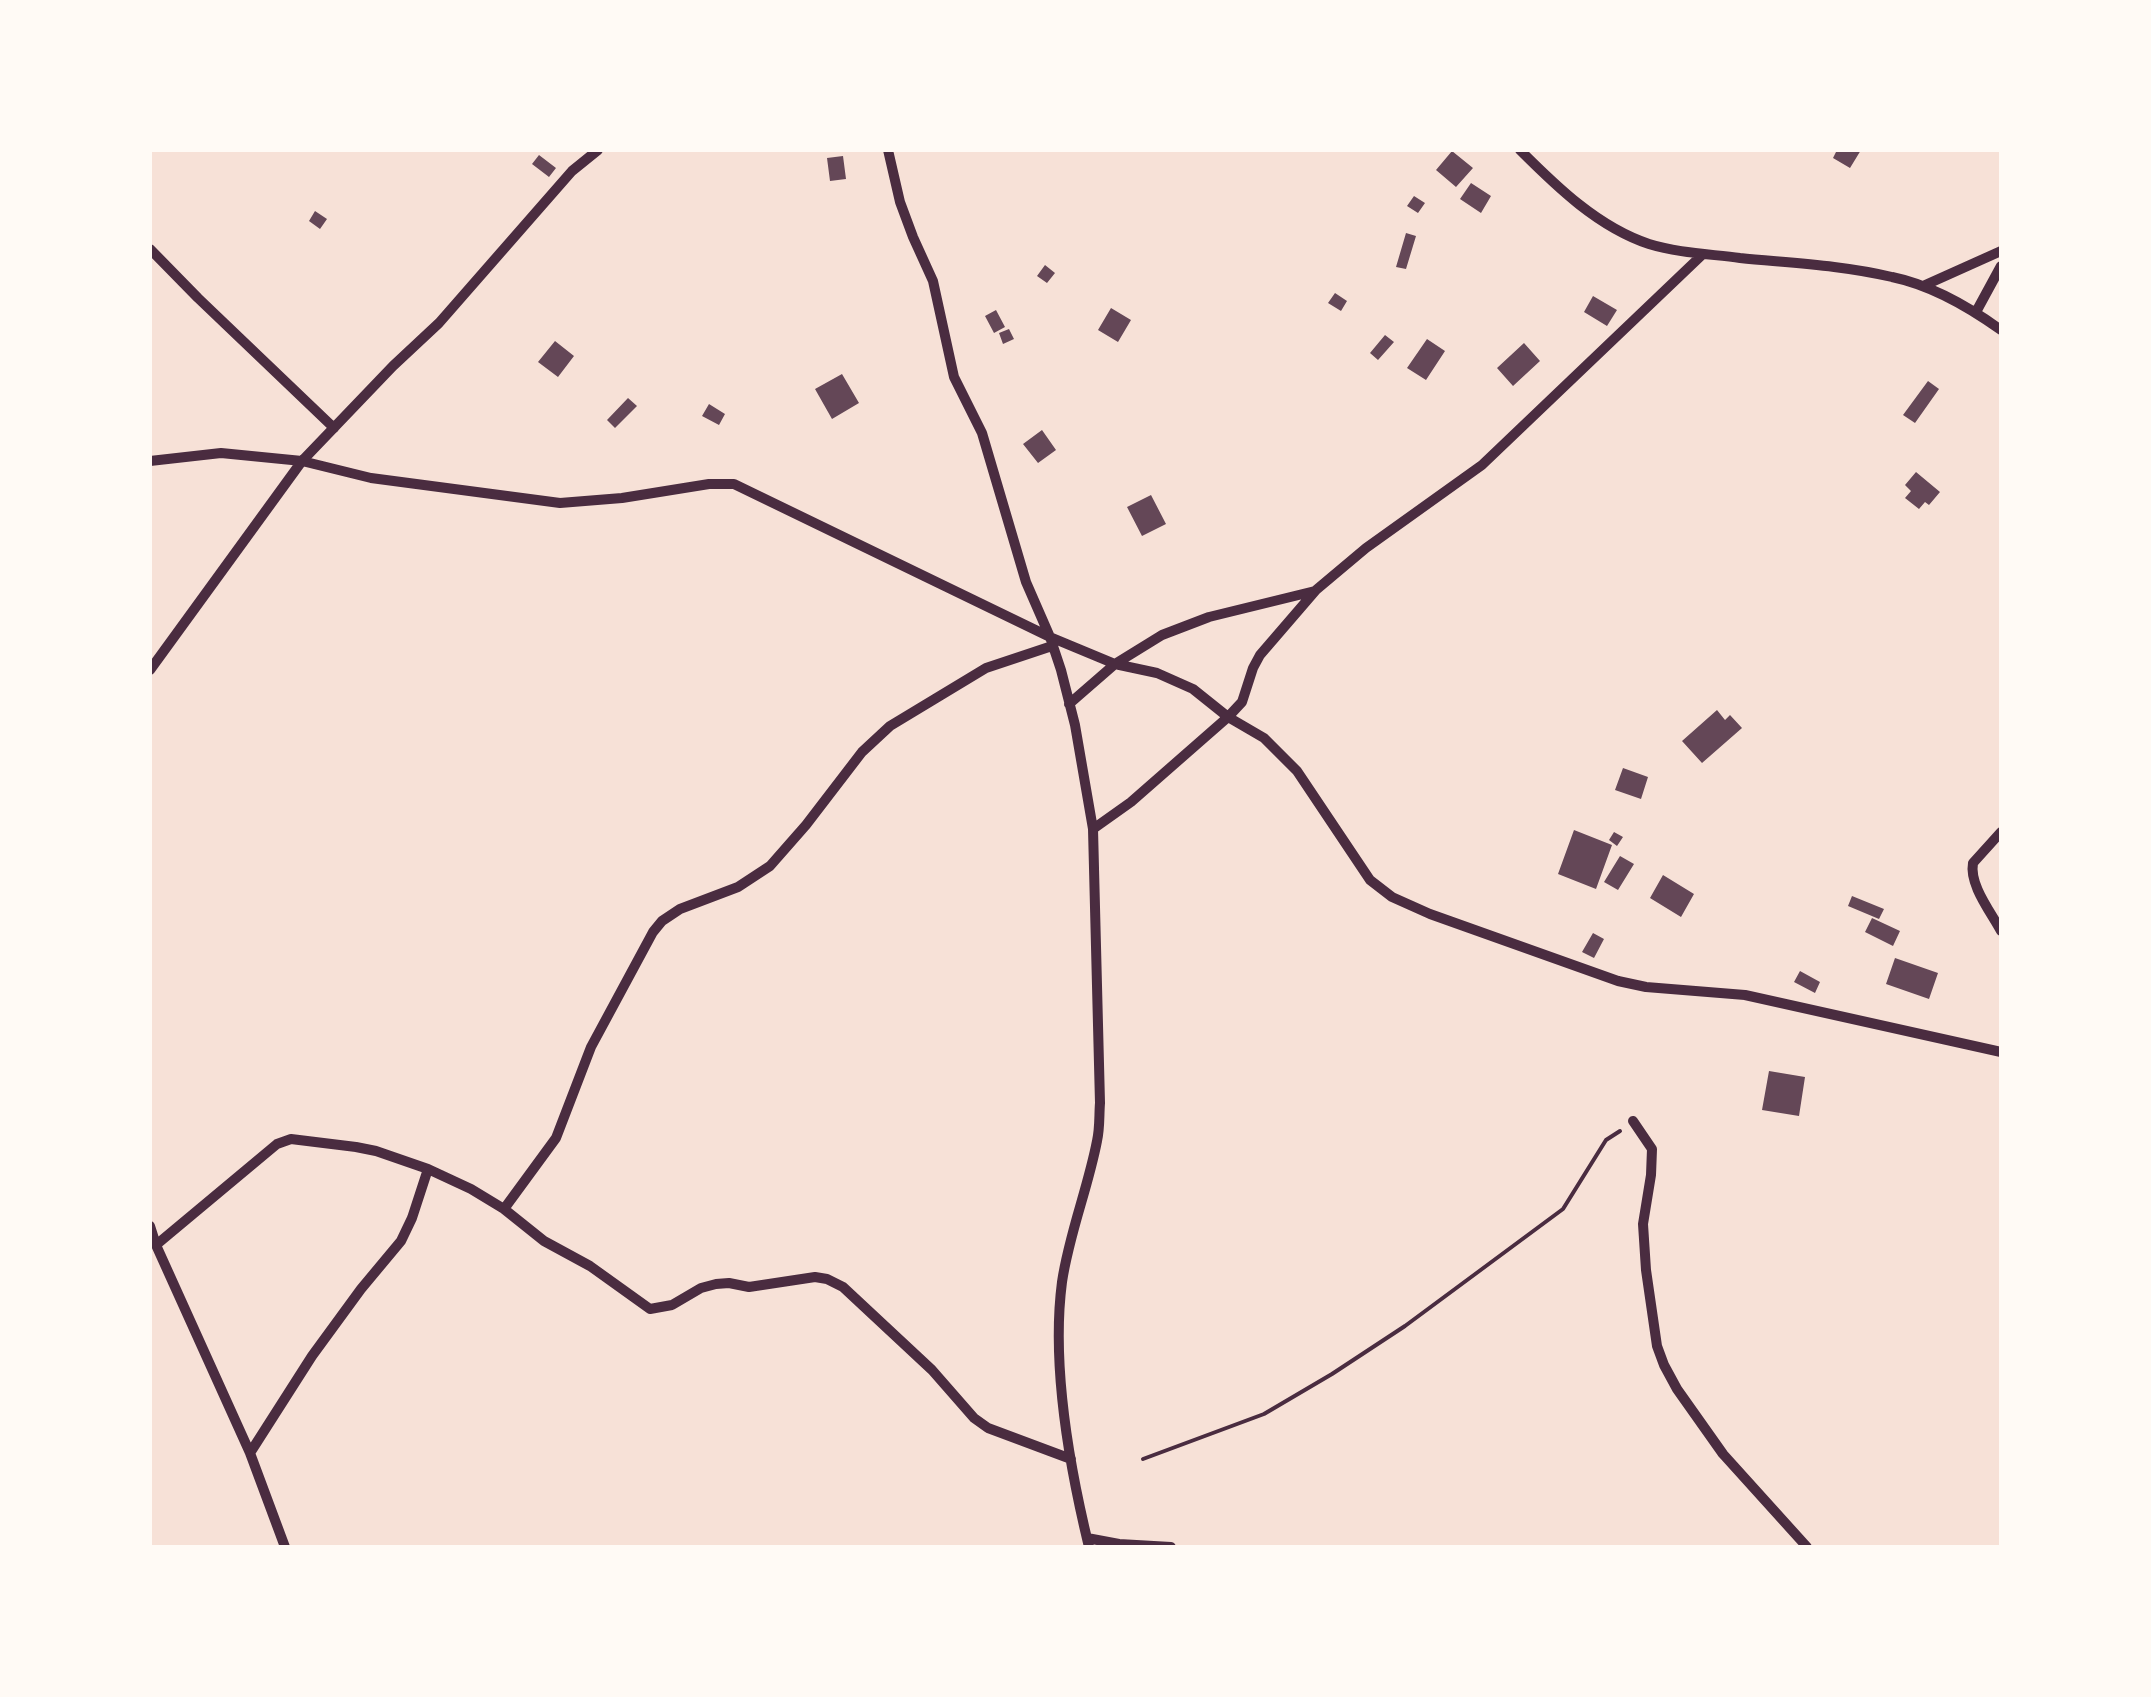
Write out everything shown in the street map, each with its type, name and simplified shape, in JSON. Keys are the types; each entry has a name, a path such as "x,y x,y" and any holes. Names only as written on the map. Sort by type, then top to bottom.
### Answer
{"street":[{"path":"150,670 302,461 439,323 572,171 598,150"},
{"path":"888,150 906,220 933,281 954,377 982,433 1026,582 1051,642 1070,704 1093,829 1100,1103 1098,1137 1062,1281 1059,1361 1071,1459 1088,1542 1170,1547"},
{"path":"1520,150 1560,190 1625,234 1651,244 1894,277 1923,286 1976,312 2001,330"},
{"path":"150,249 334,428"},
{"path":"1923,286 2001,251"},
{"path":"1093,829 1131,802 1228,718 1242,702 1260,655 1316,590 1366,548 1482,464 1703,254"},
{"path":"1976,312 2001,266"},
{"path":"150,461 221,453 302,461 370,478 560,503 734,484 1051,642 1114,664 1157,673 1193,689 1228,718 1264,738 1297,771 1370,880 1392,898 1646,988 1746,995 2001,1052"},
{"path":"1070,704 1114,664 1162,635 1184,625 1316,590"},
{"path":"504,1209 556,1138 592,1047 662,922 680,909 738,887 770,866 862,752 890,726 986,668 1051,642"},
{"path":"2001,832 1972,868 1976,884 2001,931"},
{"path":"1633,1121 1652,1150 1643,1224 1655,1332 1664,1365 1723,1454 1807,1547"},
{"path":"156,1246 277,1144 317,1141 376,1151 471,1189 650,1309 672,1306 701,1288 716,1284 749,1287 815,1277 827,1279 843,1288 932,1370 974,1418 988,1428 1071,1459"},
{"path":"250,1453 312,1356 402,1241 428,1169"},
{"path":"150,1226 250,1453 285,1547"}],"path":[{"path":"1143,1460 1264,1414 1406,1326 1563,1209 1606,1140 1633,1121"}],"building":[{"path":"1837,150 1861,150 1850,168 1833,158"},
{"path":"1452,151 1473,168 1456,187 1436,170"},
{"path":"539,155 556,168 549,177 532,164"},
{"path":"843,156 846,179 830,181 827,158"},
{"path":"1471,183 1491,196 1481,213 1460,199"},
{"path":"1414,196 1425,203 1418,213 1407,206"},
{"path":"315,211 327,219 320,229 309,221"},
{"path":"1406,233 1416,236 1406,269 1396,267"},
{"path":"1045,265 1055,273 1047,283 1037,276"},
{"path":"1335,293 1347,301 1341,311 1328,303"},
{"path":"1593,296 1617,310 1607,326 1584,312"},
{"path":"1111,308 1131,320 1118,342 1098,330"},
{"path":"996,310 1005,327 994,333 985,316"},
{"path":"1009,329 1014,339 1003,344 999,333"},
{"path":"1385,335 1394,342 1378,360 1370,353"},
{"path":"1427,339 1445,351 1426,380 1407,368"},
{"path":"555,341 574,356 558,377 538,362"},
{"path":"1524,343 1540,361 1513,386 1497,368"},
{"path":"842,374 859,403 832,419 815,389"},
{"path":"1928,381 1939,389 1915,423 1903,415"},
{"path":"628,398 637,406 615,428 607,420"},
{"path":"709,404 725,414 719,425 702,416"},
{"path":"1042,430 1056,450 1038,463 1023,444"},
{"path":"1916,472 1940,492 1929,505 1925,502 1919,509 1905,498 1911,491 1905,485"},
{"path":"1151,495 1166,524 1142,536 1127,507"},
{"path":"1717,710 1725,720 1730,715 1742,728 1702,763 1682,741"},
{"path":"1623,768 1648,777 1641,799 1615,790"},
{"path":"1574,830 1612,845 1596,889 1558,874"},
{"path":"1614,832 1623,837 1617,846 1609,840"},
{"path":"1620,856 1634,864 1618,890 1604,882"},
{"path":"1663,875 1694,894 1681,917 1650,898"},
{"path":"1852,896 1884,909 1879,919 1848,906"},
{"path":"1872,918 1900,931 1893,946 1865,932"},
{"path":"1593,933 1604,939 1594,958 1582,952"},
{"path":"1895,958 1938,973 1929,999 1886,984"},
{"path":"1800,971 1820,982 1815,993 1794,982"},
{"path":"1769,1071 1805,1077 1799,1116 1762,1110"}]}
